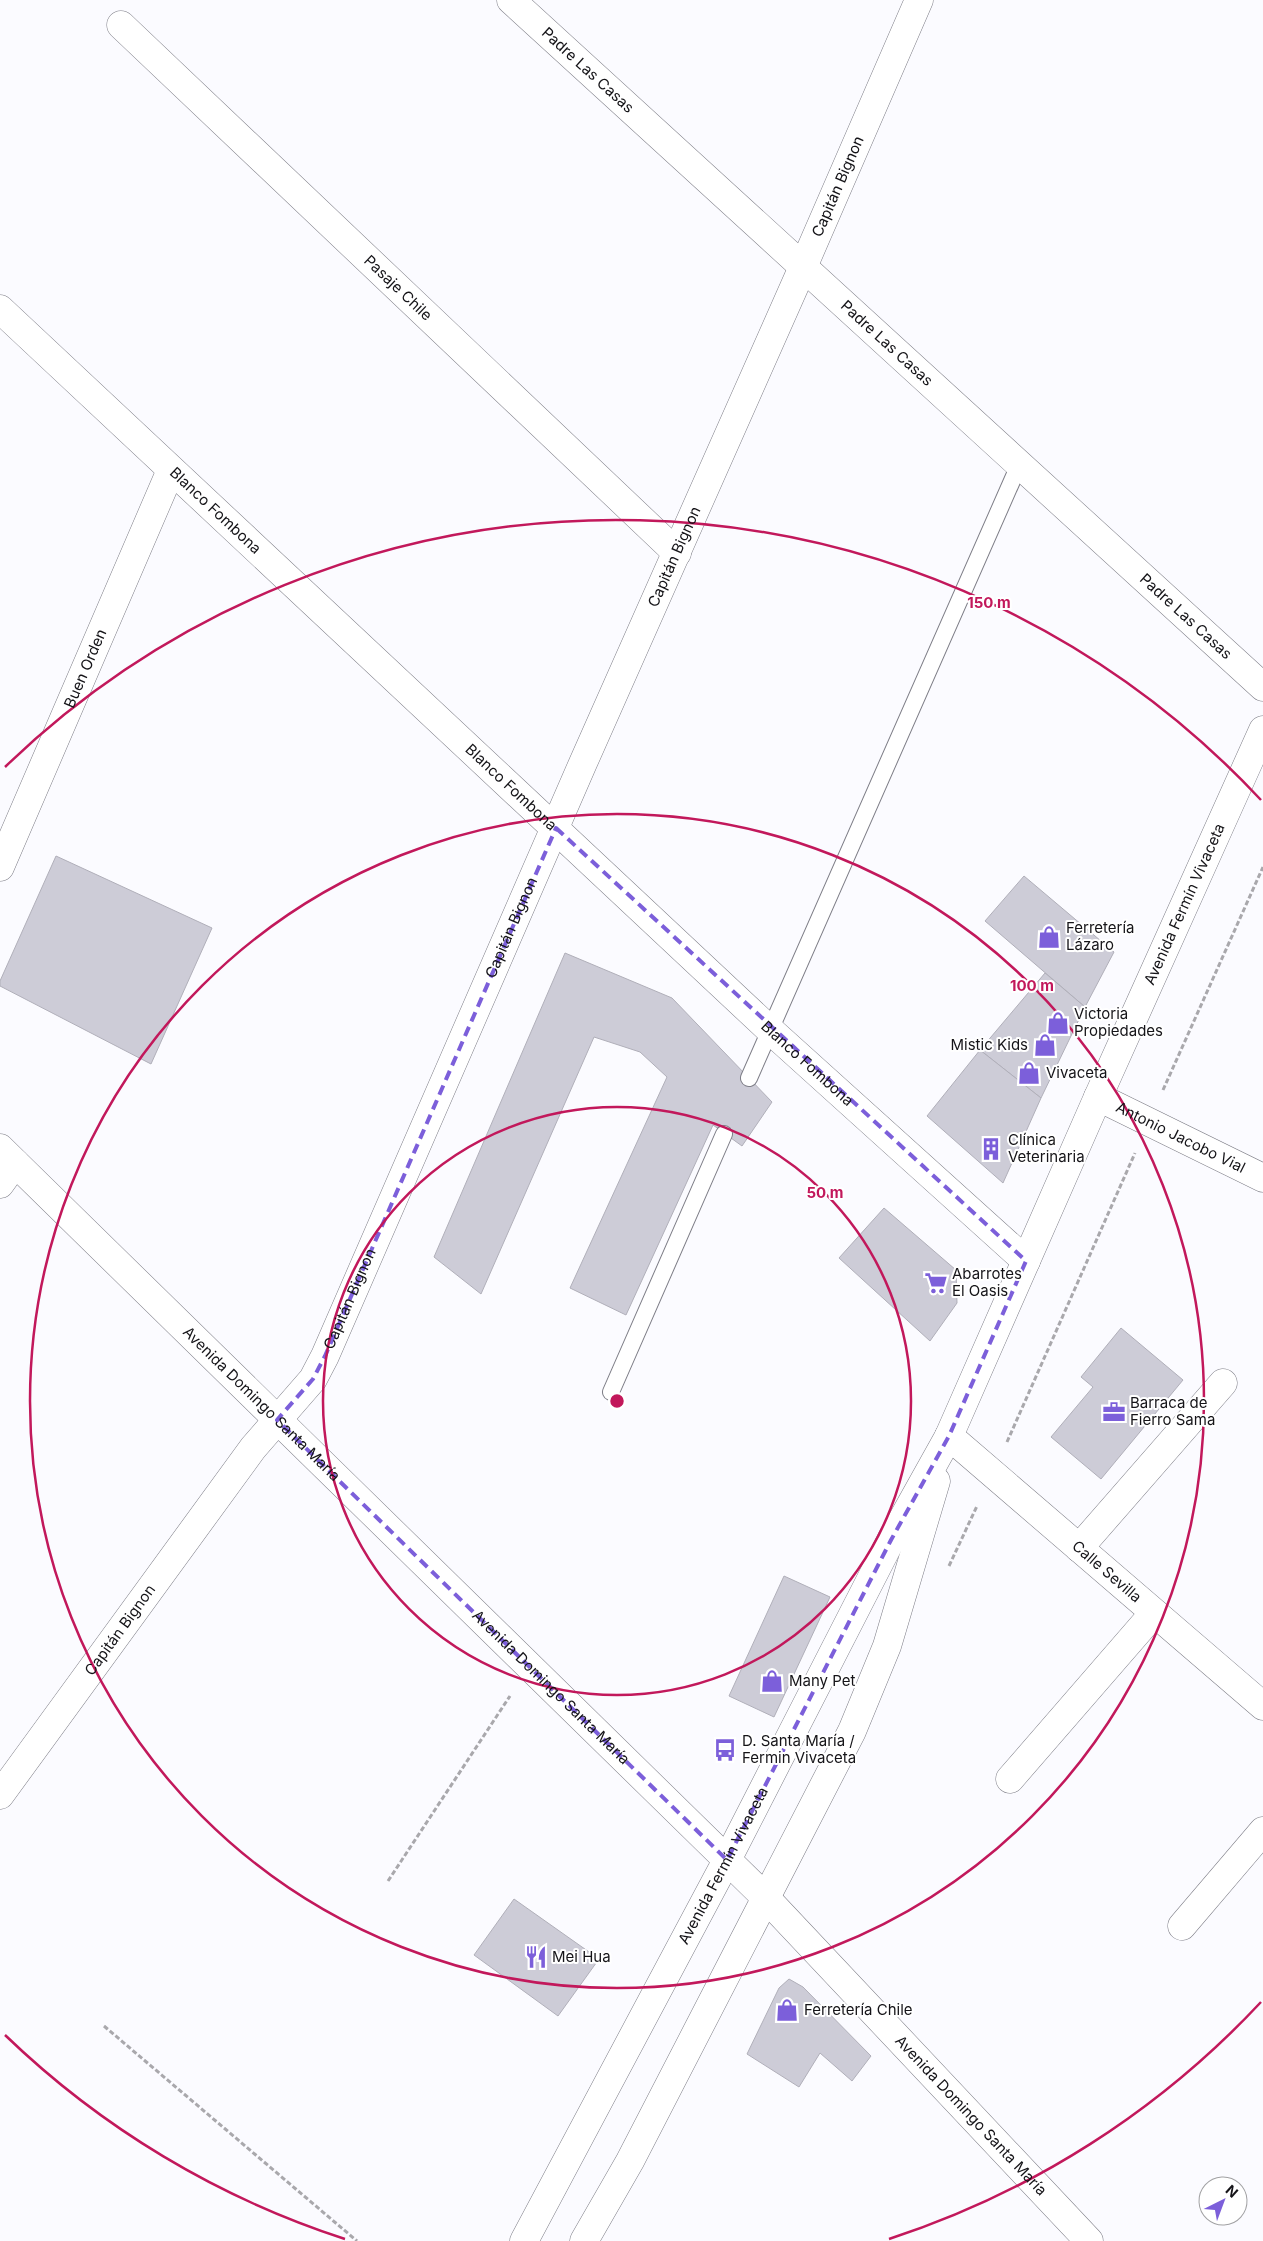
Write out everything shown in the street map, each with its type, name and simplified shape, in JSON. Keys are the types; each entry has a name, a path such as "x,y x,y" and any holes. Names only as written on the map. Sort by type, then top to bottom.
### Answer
{"street":[{"name":"Padre Las Casas","path":"511,0 1263,687"},
{"name":"Capitán Bignon","path":"0,1795 247,1456 312,1379 326,1356 919,0"},
{"name":"Pasaje Chile","path":"121,25 677,553"},
{"name":"Blanco Fombona","path":"0,309 770,1030 1026,1261"},
{"name":"Buen Orden","path":"0,867 171,470"},
{"name":"Avenida Fermín Vivaceta","path":"524,2241 726,1860 891,1540 949,1436 1098,1097 1263,730"},
{"name":"Antonio Jacobo Vial","path":"1098,1097 1263,1178"},
{"name":"Avenida Domingo Santa María","path":"5,1165 277,1420 766,1898 1089,2241"},
{"path":"1079,1548 1223,1383"},
{"name":"Avenida Fermín Vivaceta","path":"584,2241 630,2161 852,1731 886,1646 912,1565 949,1436"},
{"name":"Calle Sevilla","path":"949,1436 1154,1613 1260,1698"},
{"path":"1010,1778 1154,1613"},
{"path":"1182,1926 1263,1830"}],"lane":[{"path":"749,1078 1019,465"},
{"path":"611,1392 724,1134"}],"path":[{"path":"947,1572 1263,867"},
{"path":"388,1881 506,1702"},
{"path":"104,2026 357,2241"}],"highlighted area":[{"path":"556,828 1026,1261 949,1436 891,1540 727,1860 277,1420 313,1379 325,1356"}],"building":[{"path":"56,856 212,928 151,1064 0,986 0,981"},
{"name":"Ferretería Lázaro","path":"1024,876 1114,952 1085,1007 985,921"},
{"path":"565,953 672,998 772,1102 742,1146 713,1125 626,1315 570,1288 667,1077 640,1052 594,1037 481,1294 434,1257"},
{"path":"1045,973 1085,1007 1041,1098 980,1050"},
{"name":"Clínica Veterinaria","path":"980,1050 1041,1098 1003,1183 927,1116"},
{"path":"884,1208 956,1270 957,1303 930,1341 839,1258"},
{"name":"Barraca de Fierro Sama","path":"1121,1328 1183,1380 1101,1479 1051,1437 1093,1387 1081,1377"},
{"path":"784,1576 830,1597 774,1717 729,1696"},
{"name":"Mei Hua","path":"514,1899 599,1959 558,2016 474,1955"},
{"path":"789,1979 803,1987 871,2056 852,2081 820,2053 799,2087 747,2054 779,1988"}],"place":[{"name":"Ferretería Lázaro","path":"1049,937"},
{"name":"Victoria Propiedades","path":"1058,1023"},
{"name":"Mistic Kids","path":"1045,1045"},
{"name":"Vivaceta","path":"1029,1073"},
{"name":"Clínica Veterinaria","path":"991,1149"},
{"name":"Abarrotes El Oasis","path":"936,1283"},
{"name":"Barraca de Fierro Sama","path":"1114,1412"},
{"name":"Many Pet","path":"772,1681"},
{"name":"D. Santa María / Fermin Vivaceta","path":"725,1750"},
{"name":"Mei Hua","path":"536,1957"},
{"name":"Ferretería Chile","path":"787,2010"}]}
